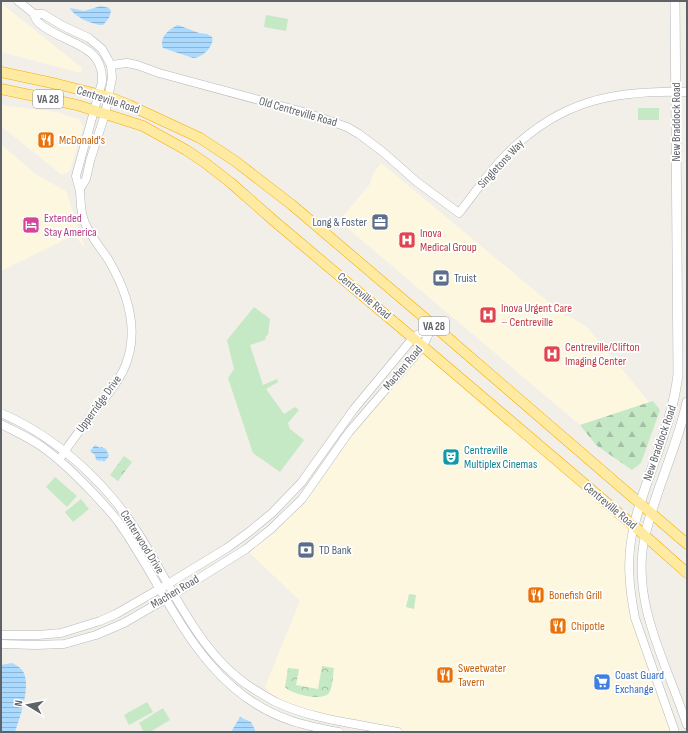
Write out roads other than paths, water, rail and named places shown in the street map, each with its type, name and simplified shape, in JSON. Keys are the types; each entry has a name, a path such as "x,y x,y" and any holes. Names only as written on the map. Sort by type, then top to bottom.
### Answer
{"highway":[{"name":"Centreville Road","path":"1,72 109,97 171,123 200,138 236,161 292,205 687,544"},
{"name":"Centreville Road","path":"1,89 95,110 143,126 204,162 231,183 423,346 687,573"}],"main road":[{"name":"New Braddock Road","path":"634,526 639,504 668,425 678,374 675,1"},
{"name":"New Braddock Road","path":"645,536 650,513 680,431 687,402"}],"street":[{"path":"18,1 34,14 38,23 88,50 96,57 101,67 102,74 95,110"},
{"path":"34,14 43,14 89,38 102,49 111,65 112,78 105,114"},
{"name":"Old Centreville Road","path":"111,65 127,63 137,65 159,73 307,113 347,127 383,152 417,182 459,213"},
{"name":"Singletons Way","path":"459,213 510,151 536,129 571,108 600,99 624,94 687,92"},
{"name":"Upperridge Drive","path":"59,460 116,383 126,364 132,339 129,305 120,280 84,222 80,207 80,189 76,176 79,160 95,110"},
{"name":"Upperridge Drive","path":"80,189 86,178 105,114"},
{"name":"Machen Road","path":"1,635 38,635 61,633 75,630 100,621 116,614 227,548 272,513 301,483 354,409 413,338 433,325"},
{"name":"Machen Road","path":"1,644 64,644 96,635 124,622 174,594 246,549 302,500 349,432 423,346 433,325"},
{"name":"Centerwood Drive","path":"1,414 25,425 64,452 97,480 122,510 140,535 174,594 208,647 232,673 277,703 311,715 398,732"},
{"name":"Centerwood Drive","path":"1,424 40,446 59,460 81,480 116,518 187,634 201,654 232,686 254,703 291,721 339,732"},
{"name":"New Braddock Road","path":"634,526 630,545 629,570 632,604 639,630 675,732"},
{"name":"New Braddock Road","path":"645,536 642,562 645,601 655,636 687,725"}],"water":[{"path":"101,6 109,8 111,11 109,18 103,25 94,24 84,20 75,14 70,8 84,11"},
{"path":"178,25 212,37 212,44 210,48 204,54 193,58 163,48 162,40 168,31"},
{"path":"95,445 106,449 109,456 104,462 102,460 96,460 95,455 90,451"},
{"path":"12,663 19,667 24,673 26,681 25,698 15,732 1,732 1,665"},
{"path":"240,717 251,722 256,732 231,732"}],"place":[{"name":"McDonald's","path":"46,140"},
{"name":"Long & Foster","path":"380,222"},
{"name":"Extended Stay America","path":"31,225"},
{"name":"Inova Medical Group","path":"407,240"},
{"name":"Truist","path":"441,278"},
{"name":"Inova Urgent Care – Centreville","path":"488,315"},
{"name":"Centreville/Clifton Imaging Center","path":"552,354"},
{"name":"Centreville Multiplex Cinemas","path":"451,457"},
{"name":"TD Bank","path":"306,550"},
{"name":"Bonefish Grill","path":"536,595"},
{"name":"Chipotle","path":"558,626"},
{"name":"Sweetwater Tavern","path":"445,675"},
{"name":"Coast Guard Exchange","path":"602,682"}]}
